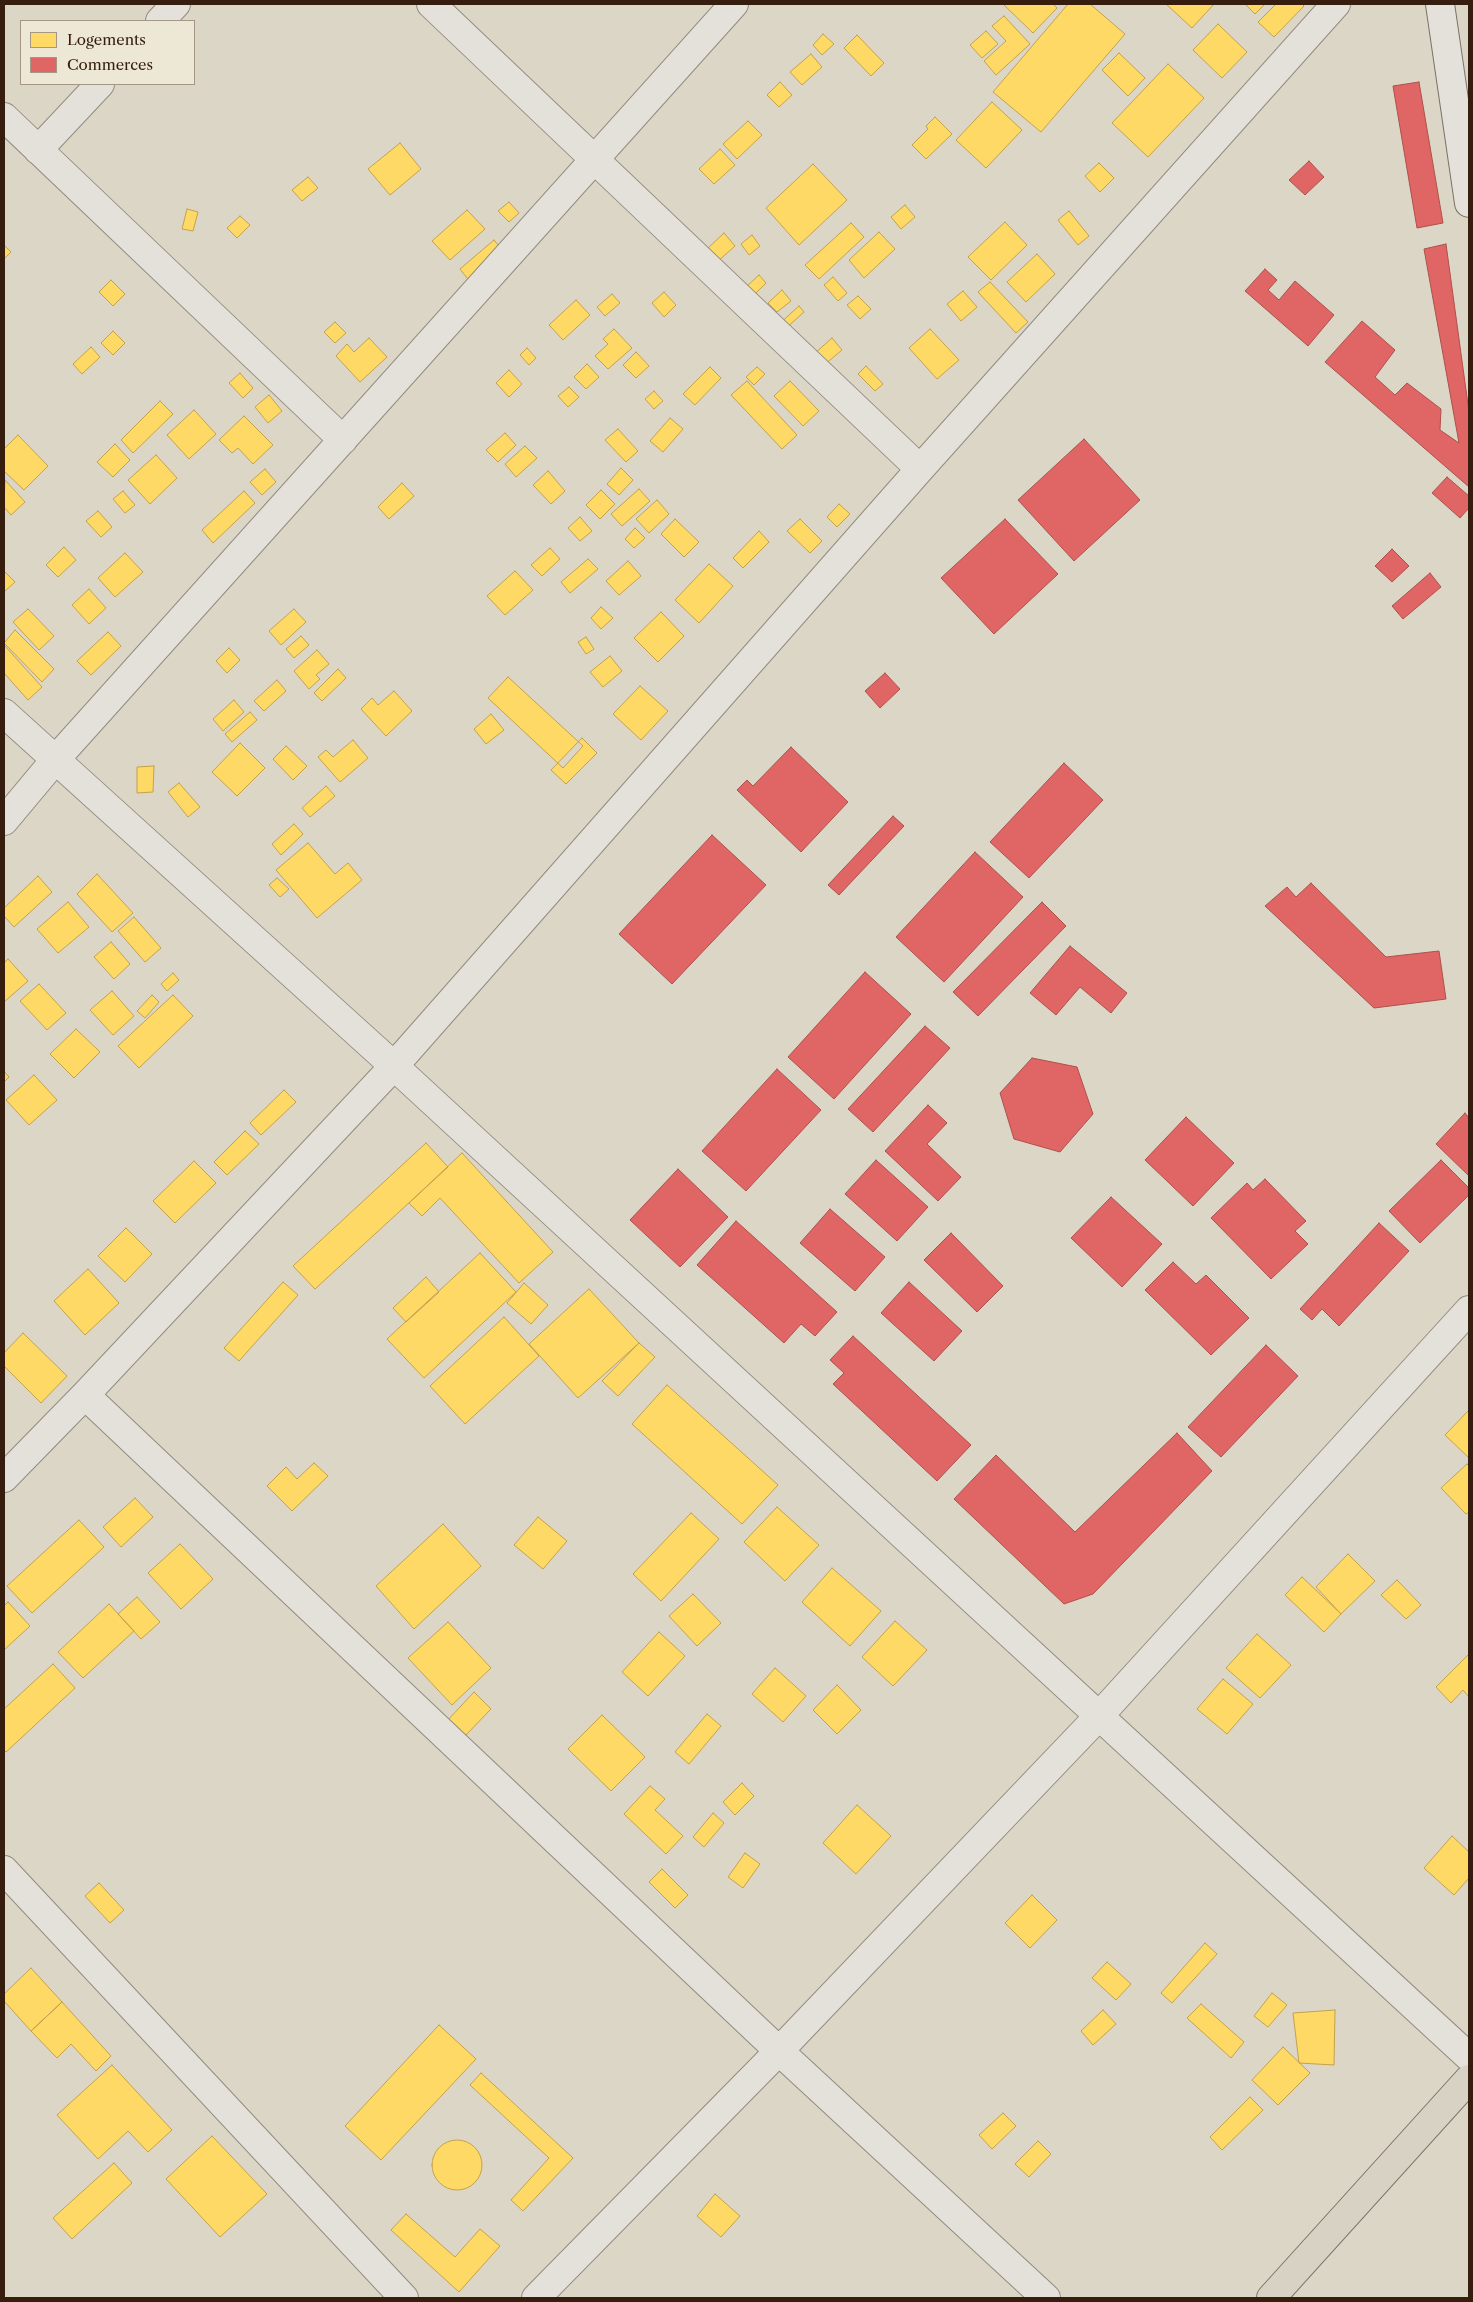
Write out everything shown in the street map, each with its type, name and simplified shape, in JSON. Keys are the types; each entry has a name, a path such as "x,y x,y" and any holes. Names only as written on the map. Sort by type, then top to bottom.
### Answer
{"highway":[{"path":"1271,2298 1469,2079"}],"street":[{"path":"161,20 176,4"},
{"path":"431,4 920,469"},
{"path":"4,821 55,760 734,4"},
{"path":"4,1478 85,1395 394,1066 920,469 1336,4"},
{"path":"1440,4 1469,204"},
{"path":"38,150 99,85"},
{"path":"4,117 343,440"},
{"path":"4,713 394,1066 1469,2057"},
{"path":"536,2298 779,2051 1098,1717 1469,1310"},
{"path":"85,1395 779,2051 1046,2298"},
{"path":"4,1870 404,2298"}],"building: Logements":[{"path":"1003,4 1053,4 1057,8 1033,33"},
{"path":"1068,4 1090,4 1125,34 1041,132 993,92"},
{"path":"1166,4 1214,4 1192,28"},
{"path":"1245,4 1265,4 1255,14"},
{"path":"1276,4 1302,4 1304,6 1274,37 1258,22"},
{"path":"1004,16 1030,44 996,75 984,61 1006,41 992,26"},
{"path":"1218,24 1247,52 1222,78 1193,50"},
{"path":"986,31 998,44 982,58 970,45"},
{"path":"823,34 834,44 822,55 813,45"},
{"path":"857,35 884,63 871,76 844,48"},
{"path":"1119,53 1145,78 1128,96 1102,70"},
{"path":"811,54 822,67 802,85 790,72"},
{"path":"1168,64 1204,98 1148,157 1112,123"},
{"path":"780,82 792,95 779,107 767,95"},
{"path":"992,102 1022,130 986,168 956,140"},
{"path":"935,117 952,134 926,159 912,145 928,129 926,126"},
{"path":"748,121 762,135 737,159 723,144"},
{"path":"400,143 421,169 390,195 368,169"},
{"path":"720,149 735,165 714,184 699,169"},
{"path":"1099,163 1114,178 1100,192 1085,176"},
{"path":"813,164 847,200 799,245 766,208"},
{"path":"308,177 318,188 302,201 292,190"},
{"path":"509,202 519,213 509,222 498,211"},
{"path":"905,205 915,217 901,229 891,217"},
{"path":"187,209 198,212 193,231 182,229"},
{"path":"467,210 485,229 450,260 432,241"},
{"path":"1069,211 1089,236 1078,245 1058,220"},
{"path":"240,216 250,225 237,238 227,228"},
{"path":"1005,222 1027,245 991,280 968,257"},
{"path":"851,223 864,237 819,279 805,265"},
{"path":"879,232 895,249 864,278 849,260"},
{"path":"724,233 735,246 717,262 706,250"},
{"path":"752,235 760,246 749,255 741,244"},
{"path":"494,240 505,254 471,283 460,269"},
{"path":"4,245 11,252 4,259"},
{"path":"1037,254 1055,274 1026,302 1007,282"},
{"path":"759,275 766,283 753,296 745,288"},
{"path":"833,277 847,293 838,301 824,285"},
{"path":"111,280 125,294 113,306 99,292"},
{"path":"990,282 1028,322 1016,333 978,292"},
{"path":"782,290 791,301 777,312 768,303"},
{"path":"963,291 977,307 961,321 947,304"},
{"path":"664,292 676,305 664,317 652,303"},
{"path":"612,294 620,303 605,316 597,307"},
{"path":"858,296 871,309 860,319 847,305"},
{"path":"576,300 590,315 563,340 549,325"},
{"path":"799,306 804,312 784,330 779,324"},
{"path":"335,322 346,333 335,343 324,332"},
{"path":"614,329 632,348 608,369 595,356 608,344 603,339"},
{"path":"930,329 959,360 937,379 909,348"},
{"path":"113,331 125,343 113,355 101,343"},
{"path":"369,338 387,357 360,382 336,356 347,344 354,352"},
{"path":"832,338 842,350 824,365 814,354"},
{"path":"91,347 100,357 82,374 73,364"},
{"path":"527,348 536,358 529,365 520,355"},
{"path":"636,352 649,366 636,378 623,365"},
{"path":"587,364 599,377 586,389 574,377"},
{"path":"866,366 883,384 875,391 858,374"},
{"path":"710,367 721,378 695,405 683,394"},
{"path":"757,367 765,374 754,385 746,377"},
{"path":"509,370 522,384 509,397 496,383"},
{"path":"240,373 253,388 243,398 229,383"},
{"path":"747,381 797,435 782,449 731,395"},
{"path":"790,381 819,411 803,426 774,396"},
{"path":"569,387 579,397 568,407 558,396"},
{"path":"654,391 663,401 654,409 645,399"},
{"path":"269,395 282,411 268,423 255,407"},
{"path":"160,401 173,414 133,453 121,440"},
{"path":"194,410 216,434 189,459 167,435"},
{"path":"244,416 273,445 253,464 238,448 232,453 219,440"},
{"path":"670,418 683,429 663,452 650,441"},
{"path":"618,429 638,451 626,462 605,440"},
{"path":"505,433 516,445 498,462 486,450"},
{"path":"18,435 48,466 24,490 4,471 4,449"},
{"path":"115,444 130,460 113,477 97,462"},
{"path":"525,446 537,458 516,477 505,464"},
{"path":"156,455 177,478 150,504 128,480"},
{"path":"621,468 633,480 619,495 607,484"},
{"path":"265,469 276,482 262,495 250,482"},
{"path":"548,471 565,491 551,504 533,485"},
{"path":"5,480 25,502 11,515 4,507"},
{"path":"402,483 414,496 389,519 378,507"},
{"path":"639,489 650,501 622,526 611,514"},
{"path":"601,490 615,504 600,519 586,505"},
{"path":"123,491 135,505 125,513 113,499"},
{"path":"244,491 255,503 213,543 202,530"},
{"path":"657,500 669,514 649,533 636,519"},
{"path":"839,504 850,514 837,527 827,517"},
{"path":"98,511 112,527 101,537 86,521"},
{"path":"580,517 592,531 580,541 568,528"},
{"path":"675,519 699,542 684,557 661,534"},
{"path":"800,519 822,541 810,553 787,531"},
{"path":"635,528 645,538 634,548 625,539"},
{"path":"759,531 769,542 743,568 733,558"},
{"path":"64,547 76,560 58,577 46,565"},
{"path":"550,548 560,559 542,576 531,565"},
{"path":"125,553 143,572 115,597 98,578"},
{"path":"588,559 598,569 570,593 561,582"},
{"path":"628,561 641,576 619,595 606,581"},
{"path":"709,564 733,586 699,623 675,600"},
{"path":"4,571 15,582 4,592"},
{"path":"515,571 533,590 505,615 487,596"},
{"path":"89,589 106,608 89,624 72,605"},
{"path":"601,607 613,618 601,629 591,618"},
{"path":"28,609 54,636 39,650 13,622"},
{"path":"294,609 306,622 281,645 269,631"},
{"path":"661,612 684,636 658,662 634,638"},
{"path":"15,630 54,669 42,682 4,643"},
{"path":"108,632 121,646 91,675 77,661"},
{"path":"301,636 309,645 294,658 286,649"},
{"path":"586,637 594,649 586,654 578,642"},
{"path":"4,645 42,687 28,700 4,673"},
{"path":"229,648 240,660 227,673 216,661"},
{"path":"317,650 329,664 316,675 320,679 309,689 294,671"},
{"path":"610,656 622,671 603,687 590,672"},
{"path":"338,669 346,678 322,701 314,693"},
{"path":"508,677 583,746 563,768 488,698"},
{"path":"277,680 286,691 264,711 254,701"},
{"path":"640,686 668,711 641,740 613,714"},
{"path":"394,691 412,711 386,736 361,709 372,698 378,705"},
{"path":"234,700 244,712 223,731 213,719"},
{"path":"250,712 257,720 232,742 225,734"},
{"path":"491,714 504,730 486,744 474,729"},
{"path":"582,738 597,753 566,784 551,770"},
{"path":"353,740 368,758 340,782 318,757 326,750 333,757"},
{"path":"240,743 265,768 237,796 212,772"},
{"path":"286,746 307,766 293,780 273,759"},
{"path":"154,766 153,792 137,793 137,767"},
{"path":"179,783 200,807 188,817 168,792"},
{"path":"326,786 335,796 310,817 302,808"},
{"path":"294,824 303,834 281,855 272,844"},
{"path":"308,843 335,874 348,863 362,880 317,918 276,870"},
{"path":"97,874 133,913 112,932 77,894"},
{"path":"38,876 52,892 14,927 4,916 4,908"},
{"path":"277,878 289,889 280,897 269,885"},
{"path":"68,902 89,927 58,953 37,929"},
{"path":"134,917 161,948 145,962 118,931"},
{"path":"111,942 130,964 114,979 94,957"},
{"path":"8,959 28,981 4,1002 4,963"},
{"path":"173,973 179,980 167,991 161,984"},
{"path":"39,984 66,1013 47,1030 20,1001"},
{"path":"112,991 134,1016 113,1035 90,1010"},
{"path":"152,995 159,1002 145,1018 137,1011"},
{"path":"173,995 193,1016 139,1068 118,1046"},
{"path":"76,1029 100,1052 74,1078 50,1054"},
{"path":"4,1071 9,1077 4,1082"},
{"path":"34,1075 57,1100 29,1125 6,1100"},
{"path":"284,1090 296,1102 261,1135 250,1123"},
{"path":"245,1131 259,1144 227,1175 214,1162"},
{"path":"426,1143 448,1167 315,1289 293,1266"},
{"path":"462,1153 553,1252 519,1283 440,1198 422,1216 409,1203"},
{"path":"194,1161 216,1183 175,1223 153,1201"},
{"path":"126,1228 152,1254 125,1282 98,1256"},
{"path":"480,1253 516,1292 424,1378 387,1339"},
{"path":"88,1269 119,1303 85,1335 54,1301"},
{"path":"426,1277 439,1292 406,1322 393,1308"},
{"path":"283,1282 298,1295 239,1361 224,1348"},
{"path":"524,1283 548,1305 531,1324 507,1303"},
{"path":"589,1289 639,1343 578,1398 529,1344"},
{"path":"504,1317 539,1356 465,1424 430,1386"},
{"path":"23,1333 67,1376 41,1403 4,1366 4,1353"},
{"path":"639,1343 655,1357 618,1396 602,1381"},
{"path":"667,1385 778,1485 742,1524 632,1424"},
{"path":"1469,1410 1469,1458 1445,1435"},
{"path":"314,1463 328,1476 292,1511 267,1486 286,1467 297,1479"},
{"path":"1467,1464 1469,1466 1469,1512 1466,1514 1441,1488"},
{"path":"135,1498 153,1517 121,1547 103,1527"},
{"path":"777,1507 819,1545 785,1581 744,1542"},
{"path":"691,1513 719,1539 661,1601 633,1574"},
{"path":"538,1517 567,1541 543,1569 514,1545"},
{"path":"79,1520 104,1547 32,1613 7,1586"},
{"path":"443,1524 481,1566 414,1629 376,1586"},
{"path":"180,1544 213,1579 181,1609 148,1573"},
{"path":"1348,1554 1375,1581 1341,1614 1316,1587"},
{"path":"832,1568 881,1611 850,1646 802,1602"},
{"path":"1302,1577 1341,1614 1324,1632 1285,1595"},
{"path":"1397,1580 1421,1605 1406,1619 1381,1595"},
{"path":"693,1594 721,1623 697,1646 669,1616"},
{"path":"137,1597 160,1622 141,1639 118,1614"},
{"path":"8,1602 30,1626 4,1650 4,1606"},
{"path":"109,1604 134,1631 83,1678 58,1652"},
{"path":"895,1621 927,1650 893,1686 862,1657"},
{"path":"448,1622 491,1668 452,1705 408,1658"},
{"path":"659,1632 685,1656 648,1696 622,1672"},
{"path":"1257,1634 1291,1665 1260,1698 1226,1668"},
{"path":"1469,1654 1469,1697 1463,1690 1451,1703 1436,1687"},
{"path":"53,1664 75,1688 6,1752 4,1750 4,1709"},
{"path":"775,1668 806,1696 783,1722 752,1694"},
{"path":"1223,1679 1253,1704 1227,1734 1197,1709"},
{"path":"837,1685 861,1710 837,1734 813,1710"},
{"path":"474,1692 491,1709 464,1737 447,1721"},
{"path":"707,1714 721,1726 689,1764 675,1752"},
{"path":"602,1715 645,1757 611,1791 568,1749"},
{"path":"742,1783 754,1796 735,1815 723,1802"},
{"path":"650,1786 665,1799 655,1810 683,1836 666,1854 624,1814"},
{"path":"857,1805 891,1836 856,1874 823,1843"},
{"path":"713,1813 724,1823 704,1847 693,1837"},
{"path":"1452,1836 1469,1852 1469,1878 1454,1895 1424,1868"},
{"path":"745,1853 760,1864 743,1888 728,1877"},
{"path":"662,1869 688,1895 675,1908 649,1882"},
{"path":"99,1883 124,1910 110,1923 85,1896"},
{"path":"1032,1895 1057,1920 1030,1948 1005,1923"},
{"path":"1205,1943 1217,1954 1172,2003 1161,1993"},
{"path":"1107,1962 1131,1984 1116,2000 1092,1978"},
{"path":"31,1968 62,2002 31,2031 4,2001 4,1994"},
{"path":"1272,1993 1287,2005 1268,2027 1254,2016"},
{"path":"62,2002 111,2056 96,2071 71,2044 57,2058 31,2031"},
{"path":"1201,2004 1244,2042 1231,2058 1187,2018"},
{"path":"1103,2010 1116,2024 1093,2045 1081,2031"},
{"path":"1335,2010 1334,2065 1299,2063 1293,2013"},
{"path":"439,2025 476,2059 381,2160 345,2126"},
{"path":"1283,2047 1310,2073 1278,2105 1252,2080"},
{"path":"112,2065 172,2130 148,2152 128,2131 98,2159 57,2115"},
{"path":"481,2073 573,2158 523,2211 511,2200 549,2158 470,2085"},
{"path":"1250,2097 1263,2110 1222,2150 1210,2137"},
{"path":"1003,2113 1016,2126 992,2149 979,2135"},
{"path":"212,2136 267,2194 220,2237 166,2179"},
{"path":"457,2140 467,2142 475,2147 480,2155 482,2165 480,2175 475,2183 467,2188 457,2190 447,2188 439,2183 434,2175 432,2165 434,2155 439,2147 447,2142"},
{"path":"1038,2141 1051,2154 1029,2177 1015,2164"},
{"path":"114,2163 132,2183 72,2239 53,2218"},
{"path":"715,2194 740,2216 721,2237 697,2216"},
{"path":"406,2214 455,2257 480,2229 500,2246 459,2292 391,2230"}],"building: Commerces":[{"path":"1419,82 1443,223 1417,228 1393,86"},
{"path":"1309,161 1324,177 1305,195 1289,180"},
{"path":"1446,244 1469,412 1469,487 1325,362 1362,321 1395,350 1375,377 1395,395 1407,383 1441,409 1440,430 1459,443 1424,249"},
{"path":"1265,269 1277,280 1268,290 1279,300 1295,281 1334,315 1308,346 1245,291"},
{"path":"1084,439 1140,500 1074,561 1018,500"},
{"path":"1447,477 1469,496 1469,508 1460,518 1432,493"},
{"path":"1005,519 1058,574 994,634 941,578"},
{"path":"1392,549 1409,566 1392,582 1375,566"},
{"path":"1430,573 1441,587 1403,619 1392,606"},
{"path":"885,673 900,689 880,708 865,691"},
{"path":"791,747 848,802 801,852 737,790 747,780 753,786"},
{"path":"1064,763 1103,800 1029,878 990,842"},
{"path":"893,816 904,826 839,895 828,885"},
{"path":"712,835 766,885 672,984 619,934"},
{"path":"975,852 1023,897 944,982 896,937"},
{"path":"1311,883 1386,957 1439,951 1446,999 1374,1008 1265,906 1287,887 1296,897"},
{"path":"1042,902 1066,926 978,1016 953,992"},
{"path":"1070,946 1127,993 1111,1013 1080,987 1056,1015 1030,993"},
{"path":"865,972 911,1014 834,1099 788,1057"},
{"path":"925,1026 950,1048 873,1132 848,1109"},
{"path":"1032,1058 1077,1067 1093,1114 1060,1152 1014,1139 1000,1093"},
{"path":"777,1069 821,1110 746,1191 702,1151"},
{"path":"928,1105 947,1123 927,1144 961,1177 938,1201 885,1151"},
{"path":"1465,1113 1469,1118 1469,1176 1436,1144"},
{"path":"1186,1117 1234,1163 1193,1206 1145,1160"},
{"path":"876,1160 928,1207 897,1241 845,1194"},
{"path":"1441,1160 1469,1188 1469,1195 1420,1243 1389,1211"},
{"path":"678,1169 728,1217 680,1267 630,1220"},
{"path":"1265,1179 1306,1221 1295,1231 1308,1244 1271,1279 1211,1218 1247,1183 1253,1190"},
{"path":"1111,1197 1162,1244 1122,1287 1071,1238"},
{"path":"830,1209 885,1257 855,1291 800,1243"},
{"path":"736,1221 837,1312 815,1336 801,1324 784,1343 697,1265"},
{"path":"1379,1223 1409,1251 1339,1326 1322,1309 1312,1320 1300,1309"},
{"path":"951,1233 1003,1286 977,1312 924,1260"},
{"path":"1173,1262 1196,1284 1206,1275 1249,1318 1211,1355 1145,1290"},
{"path":"909,1282 962,1331 934,1361 881,1313"},
{"path":"853,1336 971,1445 937,1481 833,1384 844,1373 830,1360"},
{"path":"1266,1345 1298,1376 1221,1457 1188,1427"},
{"path":"1177,1433 1212,1471 1093,1594 1064,1604 954,1499 996,1455 1075,1532"}]}
